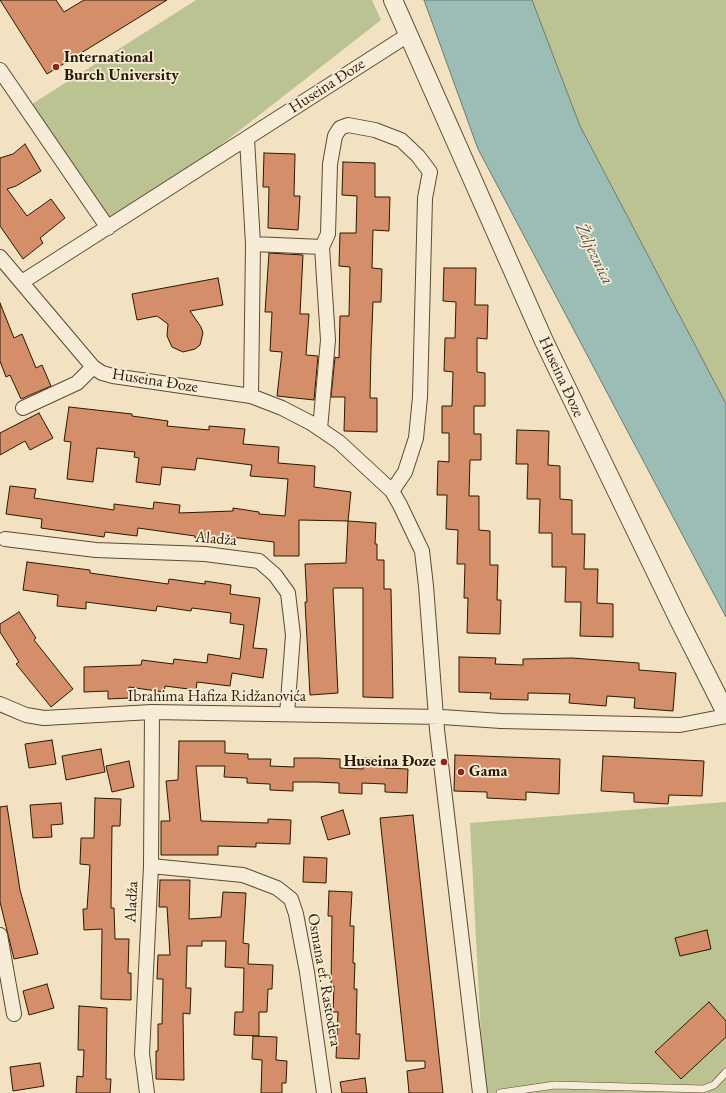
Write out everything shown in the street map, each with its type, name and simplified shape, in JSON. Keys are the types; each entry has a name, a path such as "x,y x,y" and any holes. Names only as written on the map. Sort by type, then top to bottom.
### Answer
{"street":[{"name":"Huseina Đoze","path":"393,0 544,341 678,618 726,713"},
{"name":"Huseina Đoze","path":"22,282 408,35"},
{"path":"0,70 108,228"},
{"path":"320,429 328,340 322,247 328,234 330,164 335,136 340,128 348,125 375,130 400,140 418,156 430,172 425,198 420,397 416,438 405,472 392,492"},
{"path":"247,139 253,244 251,396"},
{"path":"253,244 322,247"},
{"name":"Huseina Đoze","path":"0,257 5,271 22,282 93,366 102,373 113,376 251,396 282,408 320,429 339,442 392,492 411,526 422,551 436,718 480,1093"},
{"path":"23,408 77,383 93,366"},
{"name":"Aladža","path":"6,539 96,550 205,554 259,560 275,575 288,593 293,635 287,714"},
{"name":"Ibrahima Hafiza Ridžanovića","path":"0,704 26,715 44,718 152,712 436,718"},
{"name":"Aladža","path":"147,1093 142,1054 151,866 152,712"},
{"path":"436,718 680,725 726,716"},
{"name":"Osmana ef. Rastodera","path":"151,866 243,874 276,888 291,899 296,914 307,972 324,1093"},
{"path":"0,935 14,1014"}],"lane":[{"path":"500,1093 555,1086 702,1089 714,1085 726,1072"}],"green space":[{"path":"196,0 372,0 381,20 116,227 29,106"},
{"path":"532,0 726,0 726,404 580,126"},
{"path":"726,802 726,1093 484,1093 470,823"}],"water":[{"name":"Željeznica","path":"424,0 532,0 580,126 726,404 726,617 478,149"}],"building":[{"path":"0,0 56,0 64,12 84,0 167,0 47,74"},
{"path":"25,144 41,171 16,186 7,189 27,216 51,199 65,218 40,238 43,243 23,259 0,226 0,158 13,154"},
{"path":"264,153 295,154 294,196 300,196 298,230 268,228 269,187 263,187"},
{"path":"343,162 375,163 375,197 390,197 389,231 373,230 372,268 382,269 381,302 373,302 371,351 370,398 377,398 377,432 344,431 345,397 331,397 335,357 339,358 340,316 349,316 350,267 339,266 340,233 356,233 357,196 342,195"},
{"path":"269,253 303,255 300,314 309,314 306,355 318,356 314,400 277,396 282,352 270,351 272,312 265,312"},
{"path":"444,268 476,268 475,305 488,305 487,339 477,338 477,372 485,373 485,406 474,406 474,434 481,434 481,460 470,460 469,496 479,496 479,530 490,531 490,565 498,565 497,600 501,600 500,634 467,633 468,598 464,598 465,564 457,564 458,530 446,529 447,495 437,495 438,461 449,462 449,433 442,433 442,406 452,406 453,372 444,371 445,338 455,338 456,302 443,301"},
{"path":"218,278 223,305 190,311 201,327 203,333 200,345 195,349 183,352 172,347 167,336 168,324 157,316 137,320 132,294"},
{"path":"0,303 14,338 22,334 36,368 42,365 51,386 21,399 10,375 6,377 0,361"},
{"path":"69,407 132,414 132,416 168,421 167,426 209,430 209,426 245,429 243,444 279,447 278,463 315,466 314,487 351,492 348,521 299,520 299,556 274,556 274,542 231,537 195,538 195,536 138,528 137,536 105,532 104,537 41,528 42,519 6,514 10,486 36,489 34,498 114,510 114,504 153,509 154,502 180,505 179,513 233,511 233,508 259,512 259,514 285,516 288,479 250,476 252,465 197,458 195,470 162,467 160,485 136,482 139,458 134,457 135,452 97,448 93,482 67,479 71,442 64,441"},
{"path":"39,413 53,438 30,450 25,441 0,455 0,433"},
{"path":"517,430 549,431 548,465 560,466 560,499 572,500 572,534 585,534 584,569 598,569 597,603 613,604 613,637 580,636 581,602 565,602 566,567 552,567 552,533 539,533 540,499 527,499 528,464 516,464"},
{"path":"348,521 376,523 375,544 377,544 377,560 384,560 384,589 391,589 393,698 363,697 363,588 333,589 338,693 310,695 305,602 307,602 305,564 346,563"},
{"path":"27,562 90,570 90,573 168,584 169,579 205,584 205,581 231,585 230,594 260,598 253,648 267,649 263,678 232,673 230,686 197,682 196,690 165,686 164,692 129,687 129,698 108,699 108,691 84,692 84,667 141,665 142,660 173,664 174,659 207,663 208,654 240,659 244,625 230,623 231,613 192,608 191,611 157,606 156,611 86,602 86,609 57,606 58,595 23,590"},
{"path":"19,612 36,638 34,640 73,689 51,707 16,664 19,662 0,632 0,624"},
{"path":"459,657 496,658 495,664 523,665 523,659 572,658 639,663 639,670 676,673 673,711 634,708 635,698 607,696 606,706 569,703 570,694 528,693 528,700 490,699 491,693 459,692"},
{"path":"52,740 56,764 29,768 25,744"},
{"path":"179,741 225,741 225,753 248,754 248,759 271,759 270,766 294,767 294,758 317,758 340,759 340,768 363,769 363,758 386,759 385,768 408,769 407,793 385,792 385,784 362,783 362,794 339,793 339,783 316,782 293,782 293,791 270,790 270,784 247,783 247,778 224,777 225,766 196,766 201,821 268,823 268,819 291,820 290,844 256,843 256,847 218,846 218,855 161,855 161,821 170,821 166,781 178,780"},
{"path":"101,749 105,772 66,780 62,756"},
{"path":"455,755 560,759 559,794 526,792 526,800 487,798 487,792 454,791"},
{"path":"603,756 704,761 702,796 669,795 668,804 634,802 634,793 601,791"},
{"path":"129,761 134,787 112,792 106,766"},
{"path":"95,798 121,799 120,826 112,826 111,908 114,908 115,939 129,939 128,973 131,973 131,1000 101,999 102,929 84,930 83,909 87,909 90,865 80,864 81,838 94,838"},
{"path":"61,803 63,824 51,825 52,837 33,838 30,805"},
{"path":"7,806 20,890 38,954 14,959 0,902 0,807"},
{"path":"343,810 350,834 328,840 321,817"},
{"path":"413,815 443,1093 409,1093 407,1071 425,1068 425,1061 406,1061 380,818"},
{"path":"304,857 327,858 326,883 303,882"},
{"path":"160,880 190,880 189,919 221,917 223,892 246,893 243,943 249,944 248,964 273,965 272,989 268,989 267,1012 259,1012 259,1036 234,1035 235,1012 243,1012 244,968 225,967 226,941 202,941 202,946 187,946 186,988 191,988 190,1014 183,1013 184,1080 156,1079 158,1024 162,1024 163,979 157,979 158,955 170,955 167,907 159,907"},
{"path":"329,891 352,892 350,926 354,926 353,963 355,963 354,989 357,989 356,1034 360,1034 359,1059 336,1058 338,1012 333,1012 334,986 331,986 332,916 328,916"},
{"path":"707,930 711,949 680,956 675,938"},
{"path":"47,984 54,1008 29,1015 23,991"},
{"path":"709,1002 726,1021 726,1037 681,1079 655,1052"},
{"path":"79,1006 107,1008 106,1079 111,1079 110,1093 76,1093 77,1076 83,1077 84,1050 78,1050"},
{"path":"253,1036 277,1037 276,1060 287,1061 286,1083 282,1083 282,1093 261,1093 262,1060 252,1059"},
{"path":"40,1063 44,1086 13,1091 10,1067"},
{"path":"365,1078 367,1093 342,1093 340,1082"}],"place":[{"name":"International Burch University","path":"56,67"},
{"name":"Huseina Đoze","path":"444,762"},
{"name":"Gama","path":"461,772"}]}
